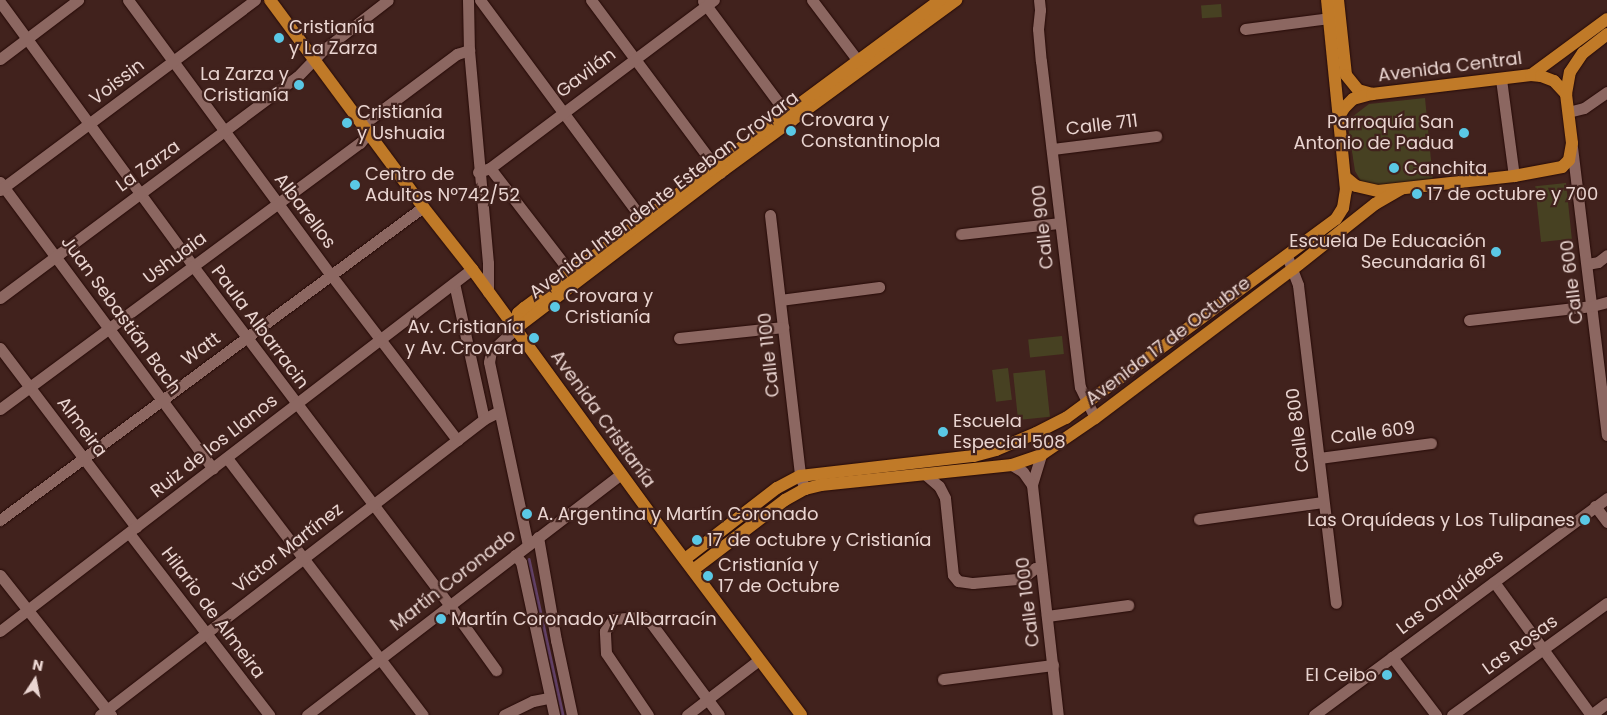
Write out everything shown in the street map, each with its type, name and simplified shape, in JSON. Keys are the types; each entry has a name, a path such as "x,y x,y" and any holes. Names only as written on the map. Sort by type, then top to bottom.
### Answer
{"main road":[{"name":"Avenida Cristianía","path":"270,0 801,715"},
{"name":"Avenida Intendente Esteban Crovara","path":"515,329 518,314 571,273 645,223 861,64 933,5 956,0"},
{"path":"1327,0 1335,18 1346,75 1358,90 1372,94"},
{"path":"1335,18 1338,0"},
{"name":"Avenida 17 de Octubre","path":"685,559 777,488 800,476 987,453 1036,433 1066,418 1340,214 1345,199 1345,177 1335,18"},
{"path":"1531,75 1607,19"},
{"path":"1566,94 1572,66 1583,53 1607,34"},
{"name":"Avenida Central","path":"1340,115 1353,99 1372,94 1531,75 1541,76 1554,81 1566,94"},
{"name":"Calle 600","path":"1566,94 1572,143"},
{"path":"1345,177 1356,186 1371,191 1554,171 1562,168 1569,160 1572,143"},
{"name":"Avenida 17 de Octubre","path":"693,570 785,500 805,489 1012,464 1041,455 1095,418 1293,269 1375,204 1400,189"},
{"name":"Avenida Intendente Esteban Crovara","path":"515,329 645,223"}],"street":[{"path":"0,59 78,0"},
{"name":"Albarellos","path":"128,0 331,275 457,440"},
{"name":"Voissin","path":"1,187 89,125 255,0"},
{"name":"La Zarza","path":"0,298 306,70 322,51 388,0"},
{"path":"488,292 488,263 478,172 469,50 469,4 480,0 645,223"},
{"path":"591,0 718,169"},
{"path":"812,0 861,64"},
{"name":"Calle 900","path":"1039,0 1038,30 1080,387 1095,418"},
{"name":"Paula Albarracin","path":"0,2 193,266 450,606 496,670"},
{"path":"708,2 789,117"},
{"name":"Gavilán","path":"478,172 490,168 708,2"},
{"path":"1245,29 1335,18"},
{"path":"365,129 457,54 469,50"},
{"path":"1501,79 1514,176"},
{"path":"1568,112 1584,108 1607,92"},
{"name":"Ushuaia","path":"0,409 360,143 365,129"},
{"name":"Calle 711","path":"1052,149 1156,136"},
{"name":"Calle 600","path":"1572,143 1607,435"},
{"path":"490,168 571,273"},
{"path":"1554,171 1568,174 1577,185"},
{"name":"Juan Sebastián Bach","path":"1,187 55,256 213,469"},
{"name":"Watt","path":"0,520 423,207"},
{"name":"Calle 1100","path":"770,215 800,476 805,489"},
{"path":"961,234 1060,223"},
{"path":"1587,264 1598,262 1607,255"},
{"name":"Calle 800","path":"1286,256 1298,285 1336,603"},
{"name":"Ruiz de los Llanos","path":"0,631 454,283 473,271 484,269 488,263"},
{"path":"454,283 484,419"},
{"path":"780,300 879,287"},
{"path":"1468,320 1592,306 1607,302"},
{"path":"679,338 783,327"},
{"path":"471,362 488,356 515,329"},
{"name":"Almeira","path":"0,348 83,458 133,530"},
{"path":"488,356 498,412 528,544"},
{"name":"Víctor Martínez","path":"106,713 206,633 484,419 498,412"},
{"name":"Calle 609","path":"1319,458 1431,443"},
{"path":"987,453 990,467"},
{"name":"Calle 1000","path":"1041,455 1032,485 1058,715"},
{"path":"227,458 423,715"},
{"path":"1012,464 1023,472 1032,485"},
{"name":"Martín Coronado","path":"307,715 528,544 622,474"},
{"path":"926,474 939,486 945,498 953,575 958,580 973,583 1017,579 1024,577 1035,568 1041,568"},
{"name":"Las Orquídeas","path":"1314,715 1607,498"},
{"path":"1199,519 1323,502"},
{"path":"1595,506 1607,522"},
{"name":"Hilario de Almeira","path":"133,530 206,633 269,715"},
{"path":"538,537 556,640 572,715"},
{"path":"516,555 521,562 554,715"},
{"path":"0,576 106,713"},
{"path":"1494,582 1591,715 1607,703"},
{"name":"Las Rosas","path":"1452,715 1607,603"},
{"path":"1047,616 1128,605"},
{"path":"648,715 606,653 605,631 613,619 644,617 654,626 719,715"},
{"path":"1392,657 1436,715"},
{"path":"687,715 759,660"},
{"path":"943,679 1053,665"},
{"path":"504,715 533,701 549,698"}],"shaded area":[{"path":"1221,4 1222,17 1202,18 1201,5"},
{"path":"1425,98 1433,181 1369,187 1362,183 1355,171 1349,132 1352,117 1369,104"},
{"path":"1566,183 1572,239 1541,242 1535,186"},
{"path":"1062,336 1064,354 1030,357 1028,340"},
{"path":"1008,368 1012,400 996,402 992,370"},
{"path":"1045,370 1050,417 1018,420 1013,373"}],"waterway":[{"path":"529,559 563,715"}],"place":[{"name":"Cristianía y La Zarza","path":"279,38"},
{"name":"La Zarza y Cristianía","path":"299,85"},
{"name":"Cristianía y Ushuaia","path":"347,123"},
{"name":"Crovara y Constantinopla","path":"791,131"},
{"name":"Parroquía San Antonio de Padua","path":"1464,133"},
{"name":"Canchita","path":"1394,168"},
{"name":"Centro de Adultos Nº742/52","path":"355,185"},
{"name":"17 de octubre y 700","path":"1417,194"},
{"name":"Escuela De Educación Secundaria 61","path":"1496,252"},
{"name":"Crovara y Cristianía","path":"555,307"},
{"name":"Av. Cristianía y Av. Crovara","path":"534,338"},
{"name":"Escuela Especial 508","path":"943,432"},
{"name":"A. Argentina y Martín Coronado","path":"527,514"},
{"name":"Las Orquídeas y Los Tulipanes","path":"1585,520"},
{"name":"17 de octubre y Cristianía","path":"697,540"},
{"name":"Cristianía y 17 de Octubre","path":"708,576"},
{"name":"Martín Coronado y Albarracín","path":"441,619"},
{"name":"El Ceibo","path":"1387,675"}]}
